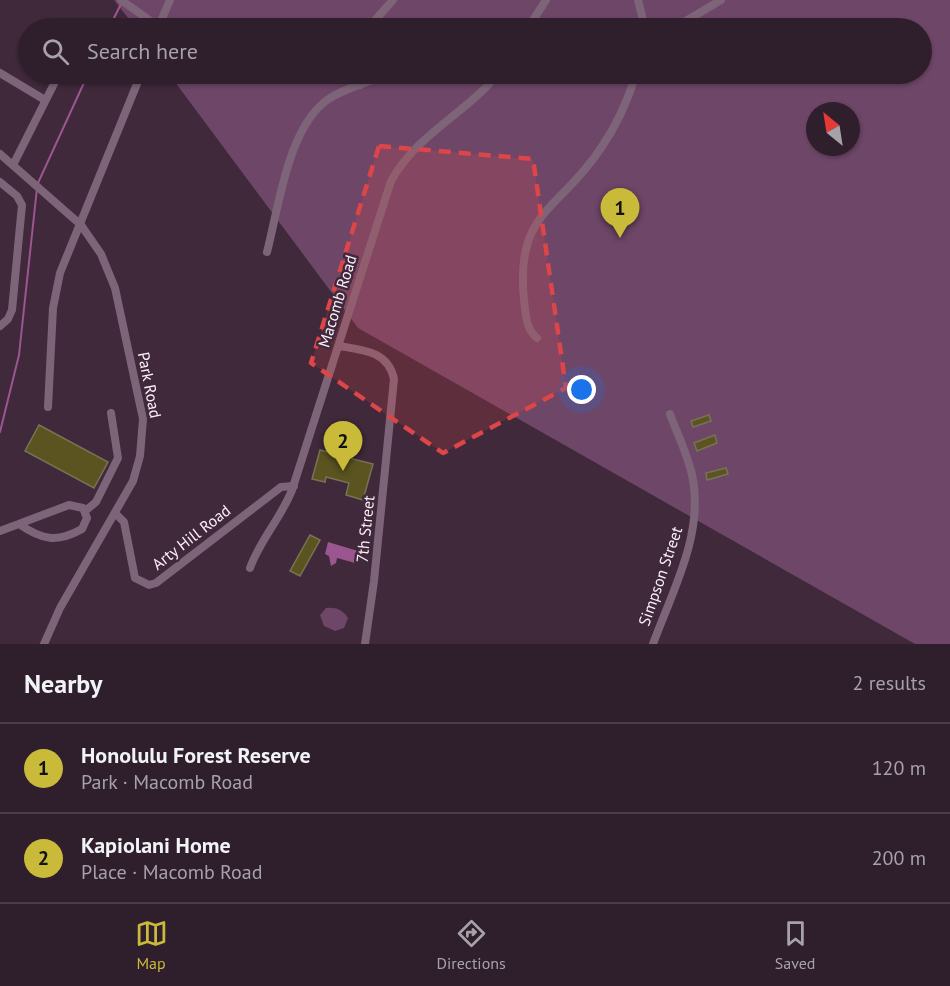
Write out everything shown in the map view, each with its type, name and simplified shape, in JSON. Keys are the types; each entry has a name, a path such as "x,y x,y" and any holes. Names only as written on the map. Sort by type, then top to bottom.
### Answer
{"street":[{"path":"121,0 145,18"},
{"path":"162,18 170,0"},
{"path":"377,18 393,0"},
{"path":"534,18 546,0"},
{"path":"638,0 642,18"},
{"path":"691,18 721,0"},
{"path":"0,73 21,88 45,100"},
{"path":"13,165 54,84"},
{"path":"48,407 55,296 64,263 137,84"},
{"name":"Macomb Road","path":"250,568 294,486 381,205 397,170 419,142 469,103 488,84"},
{"path":"537,338 528,325 522,277 526,242 540,217 579,177 600,149 618,119 632,84"},
{"path":"267,252 301,129 324,102 360,85"},
{"name":"Park Road","path":"0,154 81,225 101,254 111,276 142,409 143,443 137,469 115,513 60,608 44,644"},
{"path":"0,182 17,196 22,206 12,310 8,319 0,326"},
{"name":"7th Street","path":"339,346 379,356 388,364 394,380 374,581 365,644"},
{"path":"85,511 96,502 118,458 111,413"},
{"name":"Simpson Street","path":"653,644 686,556 694,519 691,470 670,414"},
{"name":"Arty Hill Road","path":"115,513 124,522 135,578 142,584 152,585 281,487 294,486"},
{"path":"0,531 69,505 77,504 85,511 87,518 82,529 60,538 44,538 19,524"}],"highlighted area":[{"path":"379,146 533,159 566,388 443,453 311,363"}],"shaded area":[{"path":"114,0 950,0 950,644 915,644 358,328 176,84 932,84 932,18 128,18"},
{"path":"328,542 358,551 355,563 337,558 336,563 331,566 329,556 325,554"},
{"path":"326,608 339,610 346,615 348,618 344,628 335,631 324,626 320,615"}],"building":[{"path":"709,415 711,421 693,427 691,421"},
{"path":"39,425 108,462 94,488 25,451"},
{"path":"715,435 717,443 697,451 694,443"},
{"path":"333,448 346,452 345,457 373,464 363,500 346,495 349,483 326,477 325,482 312,479 320,450 332,453"},
{"path":"726,468 728,474 707,480 706,473"},
{"path":"310,535 320,540 300,576 290,571"}],"waterway":[{"path":"114,18 122,2"},
{"path":"38,183 83,84"},
{"path":"0,432 19,355 37,188"}],"place":[{"name":"Honolulu Forest Reserve","path":"620,238"},
{"name":"Kapiolani Home","path":"343,471"}]}
